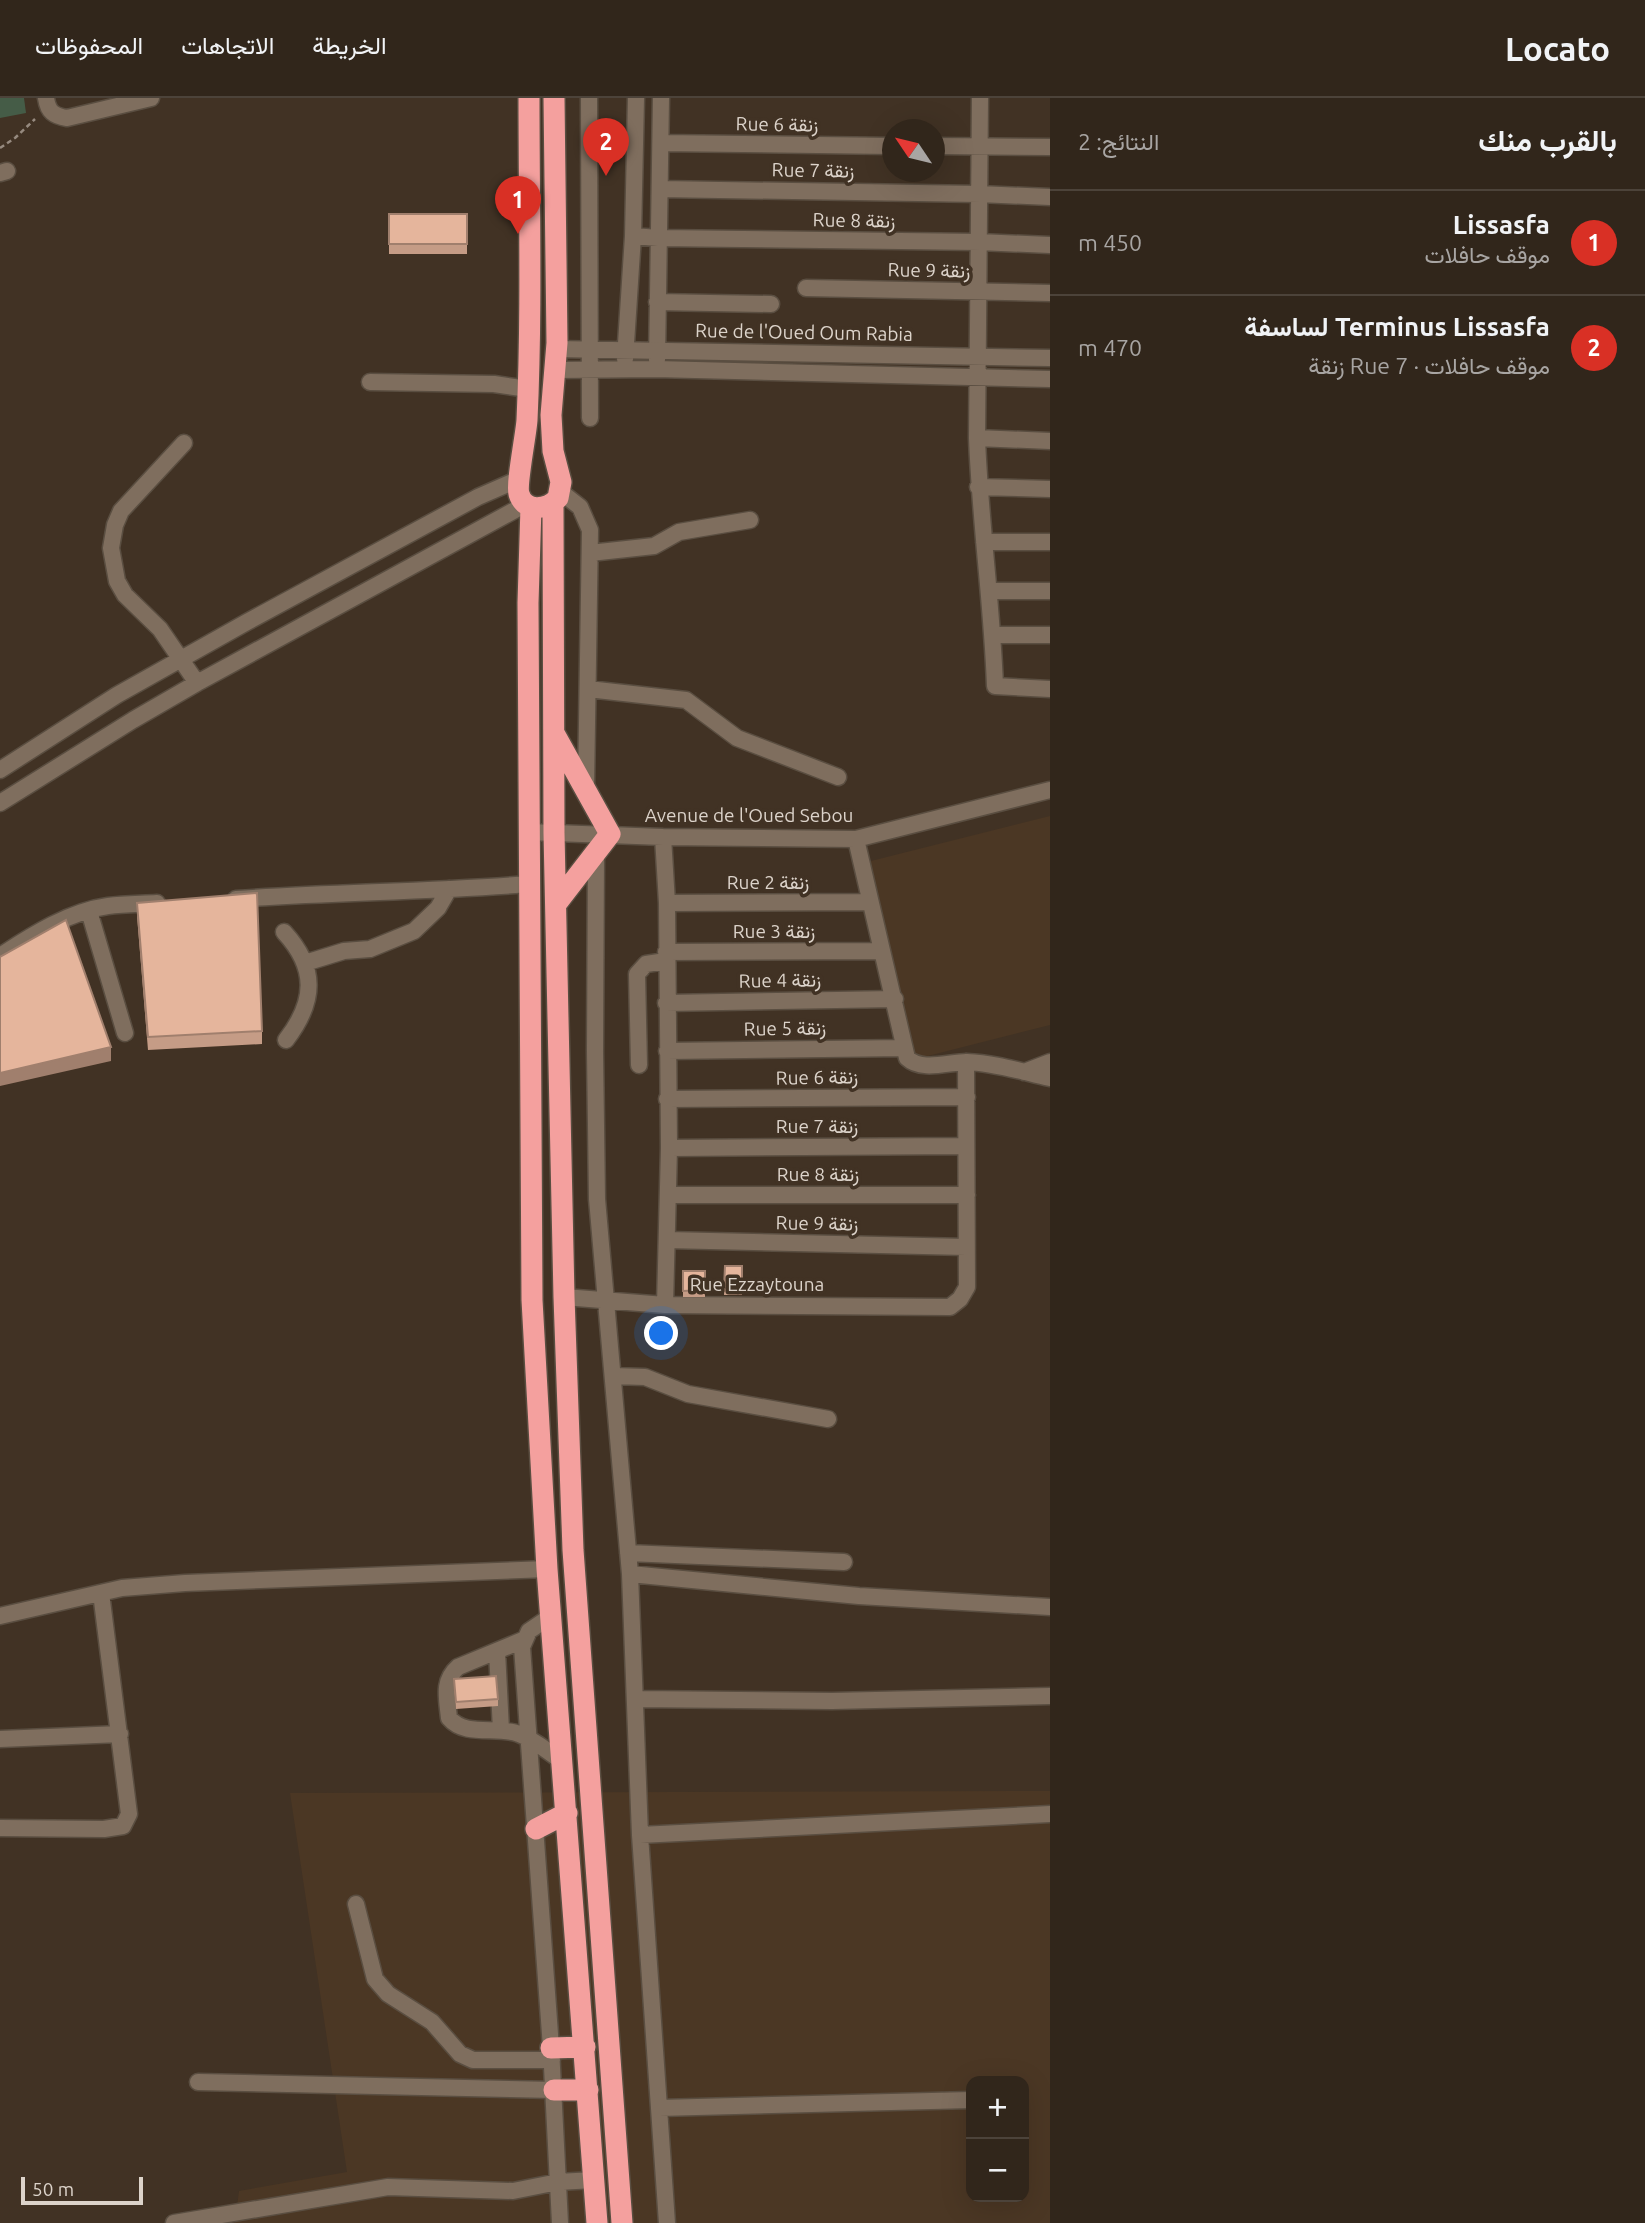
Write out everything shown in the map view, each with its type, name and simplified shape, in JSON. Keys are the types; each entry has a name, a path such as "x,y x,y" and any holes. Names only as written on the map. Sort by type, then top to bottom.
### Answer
{"highway":[{"path":"529,98 527,422 518,493 528,505 532,1300 547,1569 597,2223"},
{"path":"554,98 556,354 551,415 552,451 561,482 557,498 553,733 564,1297 573,1550 622,2223"},
{"path":"529,341 535,329 545,326 552,331 556,354"},
{"path":"528,505 546,507 557,498"},
{"path":"553,733 610,834 556,904"},
{"path":"536,1829 567,1813"},
{"path":"552,2054 585,2047"},
{"path":"554,2090 588,2090"}],"street":[{"path":"46,103 55,116 67,118 151,98"},
{"path":"589,98 590,418"},
{"path":"624,369 633,236 636,98"},
{"path":"656,369 661,98"},
{"path":"980,98 976,438 978,487 990,591 995,687 1050,689"},
{"name":"Rue 6 زنقة","path":"661,144 882,146"},
{"path":"945,146 1050,147"},
{"name":"Rue 7 زنقة","path":"660,189 1050,197"},
{"name":"Rue 8 زنقة","path":"633,236 658,239 1050,245"},
{"name":"Rue 9 زنقة","path":"806,288 1050,293"},
{"path":"657,302 771,304"},
{"name":"Rue de l'Oued Oum Rabia","path":"556,354 590,349 626,349 1050,358"},
{"name":"Rue de l'Oued Oum Rabia","path":"556,354 590,369 1050,379"},
{"path":"370,382 494,384 527,389"},
{"path":"976,438 1050,441"},
{"path":"184,443 121,511 115,525 111,548 117,581 125,596 160,629 197,683"},
{"path":"0,770 117,695 478,497 519,480"},
{"path":"978,487 1050,489"},
{"path":"557,498 580,507 590,530 586,788"},
{"path":"0,803 197,683 528,505"},
{"path":"590,553 654,546 679,532 750,520"},
{"path":"984,542 1050,542"},
{"path":"990,591 1050,591"},
{"path":"232,631 245,656"},
{"path":"993,635 1050,635"},
{"path":"587,689 686,700 737,738 838,777"},
{"name":"Avenue de l'Oued Sebou","path":"528,832 663,837 856,839 1050,790"},
{"path":"663,837 667,903 669,1149 665,1305"},
{"path":"856,839 907,1058 919,1066 966,1062 988,1064 1050,1078"},
{"path":"596,855 597,1199 631,1573 640,1835 667,2223"},
{"path":"216,900 529,884"},
{"path":"305,963 344,951 370,949 414,932 438,908 449,890"},
{"path":"0,956 27,939 89,911 107,906 176,902"},
{"name":"Rue 2 زنقة","path":"667,903 870,902"},
{"path":"89,911 125,1033"},
{"path":"284,932 300,950 310,983 306,1006 286,1040"},
{"name":"Rue 3 زنقة","path":"666,957 882,951"},
{"path":"639,1065 637,974 646,964 666,957"},
{"name":"Rue 4 زنقة","path":"666,1003 895,999"},
{"name":"Rue 5 زنقة","path":"667,1051 904,1048"},
{"path":"966,1062 966,1247"},
{"path":"1024,1072 1050,1062"},
{"name":"Rue 6 زنقة","path":"667,1099 967,1097"},
{"name":"Rue 7 زنقة","path":"669,1149 965,1146"},
{"name":"Rue 8 زنقة","path":"668,1195 967,1195"},
{"name":"Rue 9 زنقة","path":"667,1240 966,1247"},
{"name":"Rue Ezzaytouna","path":"564,1297 665,1305 950,1307 960,1299 967,1287 966,1247"},
{"path":"613,1376 645,1377 688,1394 828,1419"},
{"path":"628,1553 844,1562"},
{"path":"0,1616 122,1588 185,1583 547,1569"},
{"path":"631,1573 859,1596 1050,1607"},
{"path":"0,1828 104,1829 123,1826 129,1814 100,1593"},
{"path":"551,1616 529,1631 523,1640 458,1667 448,1678 446,1686 449,1718 453,1723 465,1729 512,1732 562,1761"},
{"path":"523,1640 552,2054 560,2223"},
{"path":"497,1651 501,1730"},
{"path":"636,1699 832,1701 1050,1696"},
{"path":"0,1739 120,1734"},
{"path":"640,1835 1050,1814"},
{"path":"356,1904 375,1979 388,1994 432,2022 460,2054 473,2060 552,2054"},
{"path":"198,2082 554,2090"},
{"path":"659,2109 966,2100"},
{"path":"174,2223 388,2187 513,2191 558,2182 594,2180"}],"path":[{"path":"0,148 15,138 46,103"}],"shaded area":[{"path":"1050,816 1050,1025 912,1060 863,863"},
{"path":"1050,1791 1050,2223 235,2223 239,2191 347,2172 290,1793"}],"green space":[{"path":"0,98 24,98 26,113 0,118"}],"building":[{"path":"389,214 467,214 467,244 389,244"},
{"path":"257,893 262,1031 148,1037 137,903"},
{"path":"66,920 111,1047 0,1073 0,957"},
{"path":"725,1266 742,1266 742,1288 724,1288"},
{"path":"683,1271 705,1271 705,1290 683,1291"},
{"path":"496,1676 498,1699 456,1702 454,1679"}],"place":[{"name":"Terminus Lissasfa لساسفة","path":"606,176"},
{"name":"Lissasfa","path":"518,234"}]}
